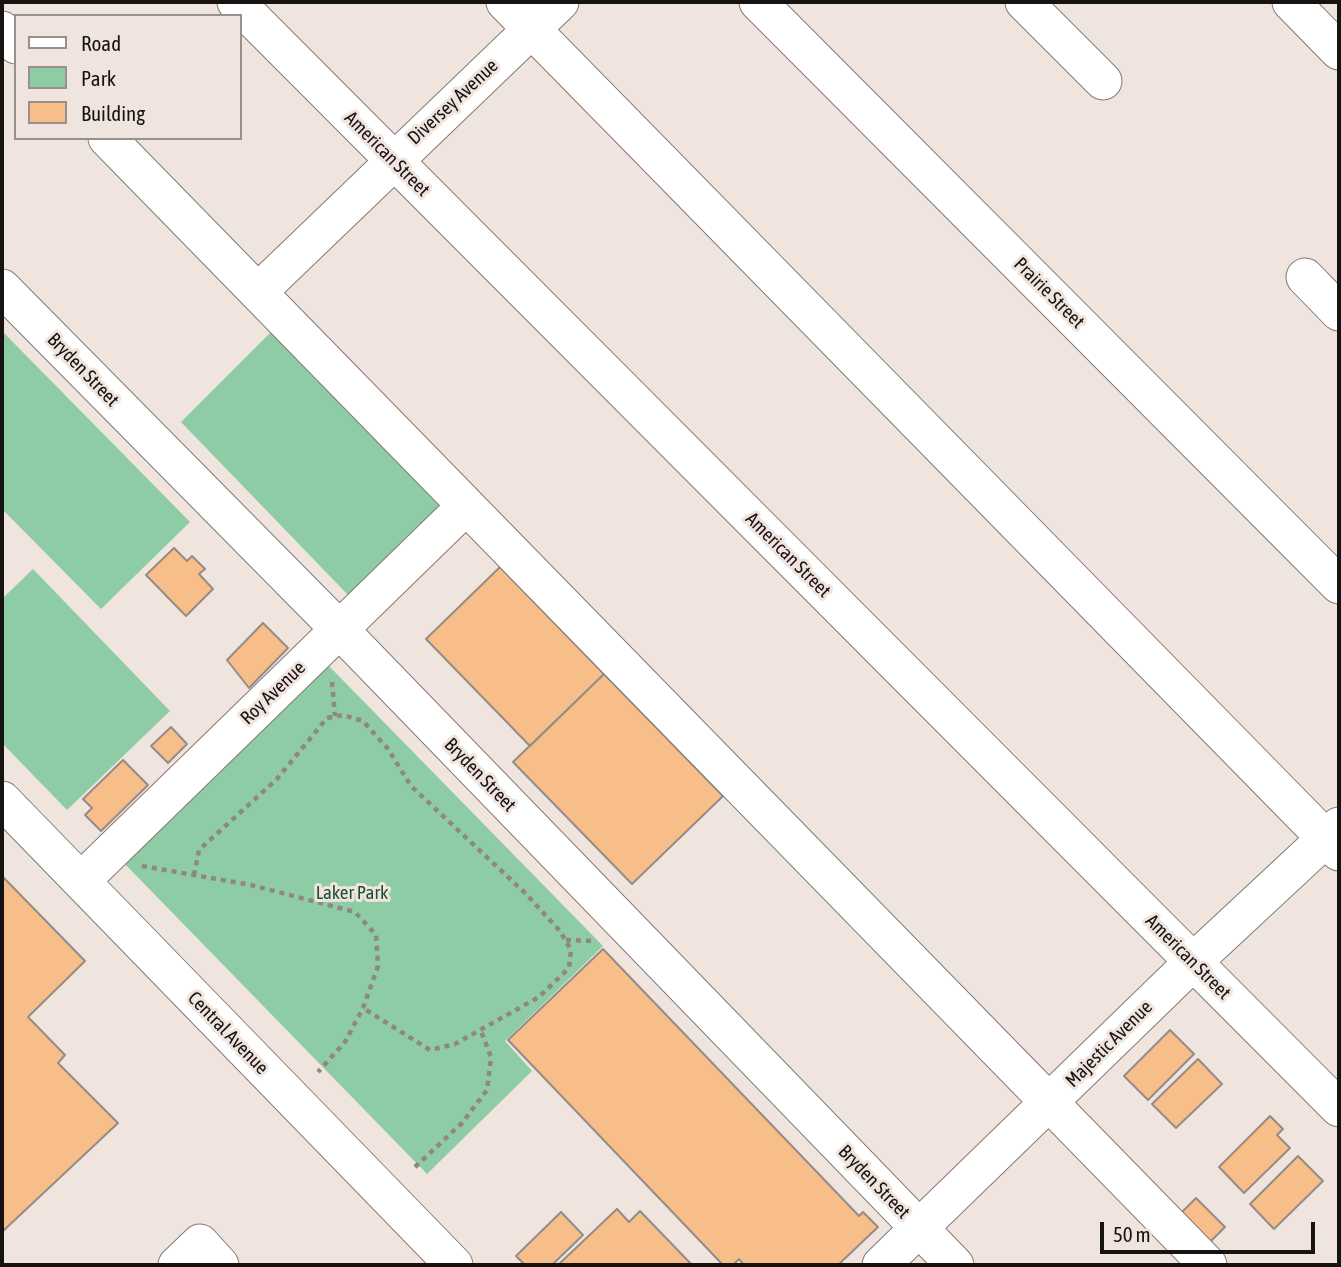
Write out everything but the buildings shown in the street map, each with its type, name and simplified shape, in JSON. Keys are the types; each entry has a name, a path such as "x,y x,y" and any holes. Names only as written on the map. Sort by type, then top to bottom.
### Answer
{"street":[{"name":"American Street","path":"236,2 1339,1108"},
{"path":"505,2 1335,839"},
{"name":"Diversey Avenue","path":"258,292 393,159 560,2"},
{"name":"Prairie Street","path":"758,2 1339,585"},
{"path":"1024,2 1103,81"},
{"path":"1291,2 1339,51"},
{"path":"2,30 14,43"},
{"path":"109,140 1208,1265"},
{"path":"1305,277 1339,312"},
{"name":"Bryden Street","path":"2,288 339,629 955,1265"},
{"name":"Roy Avenue","path":"80,881 466,506"},
{"name":"Central Avenue","path":"2,800 454,1265"},
{"name":"Majestic Avenue","path":"881,1265 1193,962 1335,839"},
{"path":"177,1265 200,1243 220,1265"}],"path":[{"path":"335,716 332,679 337,672"},
{"path":"194,875 199,850 277,779 327,718 342,715 363,721 373,730 411,786 525,893 571,950 569,968 539,997 455,1044 429,1050 363,1007"},
{"path":"134,865 251,885 355,912 376,935 378,966 363,1007 345,1042 318,1072"},
{"path":"565,940 606,940"},
{"path":"415,1167 461,1123 487,1090 491,1057 481,1031"}],"green space":[{"path":"276,327 445,505 350,597 181,422"},
{"path":"2,331 190,522 101,609 2,509"},
{"path":"33,569 170,711 67,810 2,743 2,599"},
{"name":"Laker Park","path":"327,664 603,946 505,1041 532,1071 427,1174 121,860"}]}
